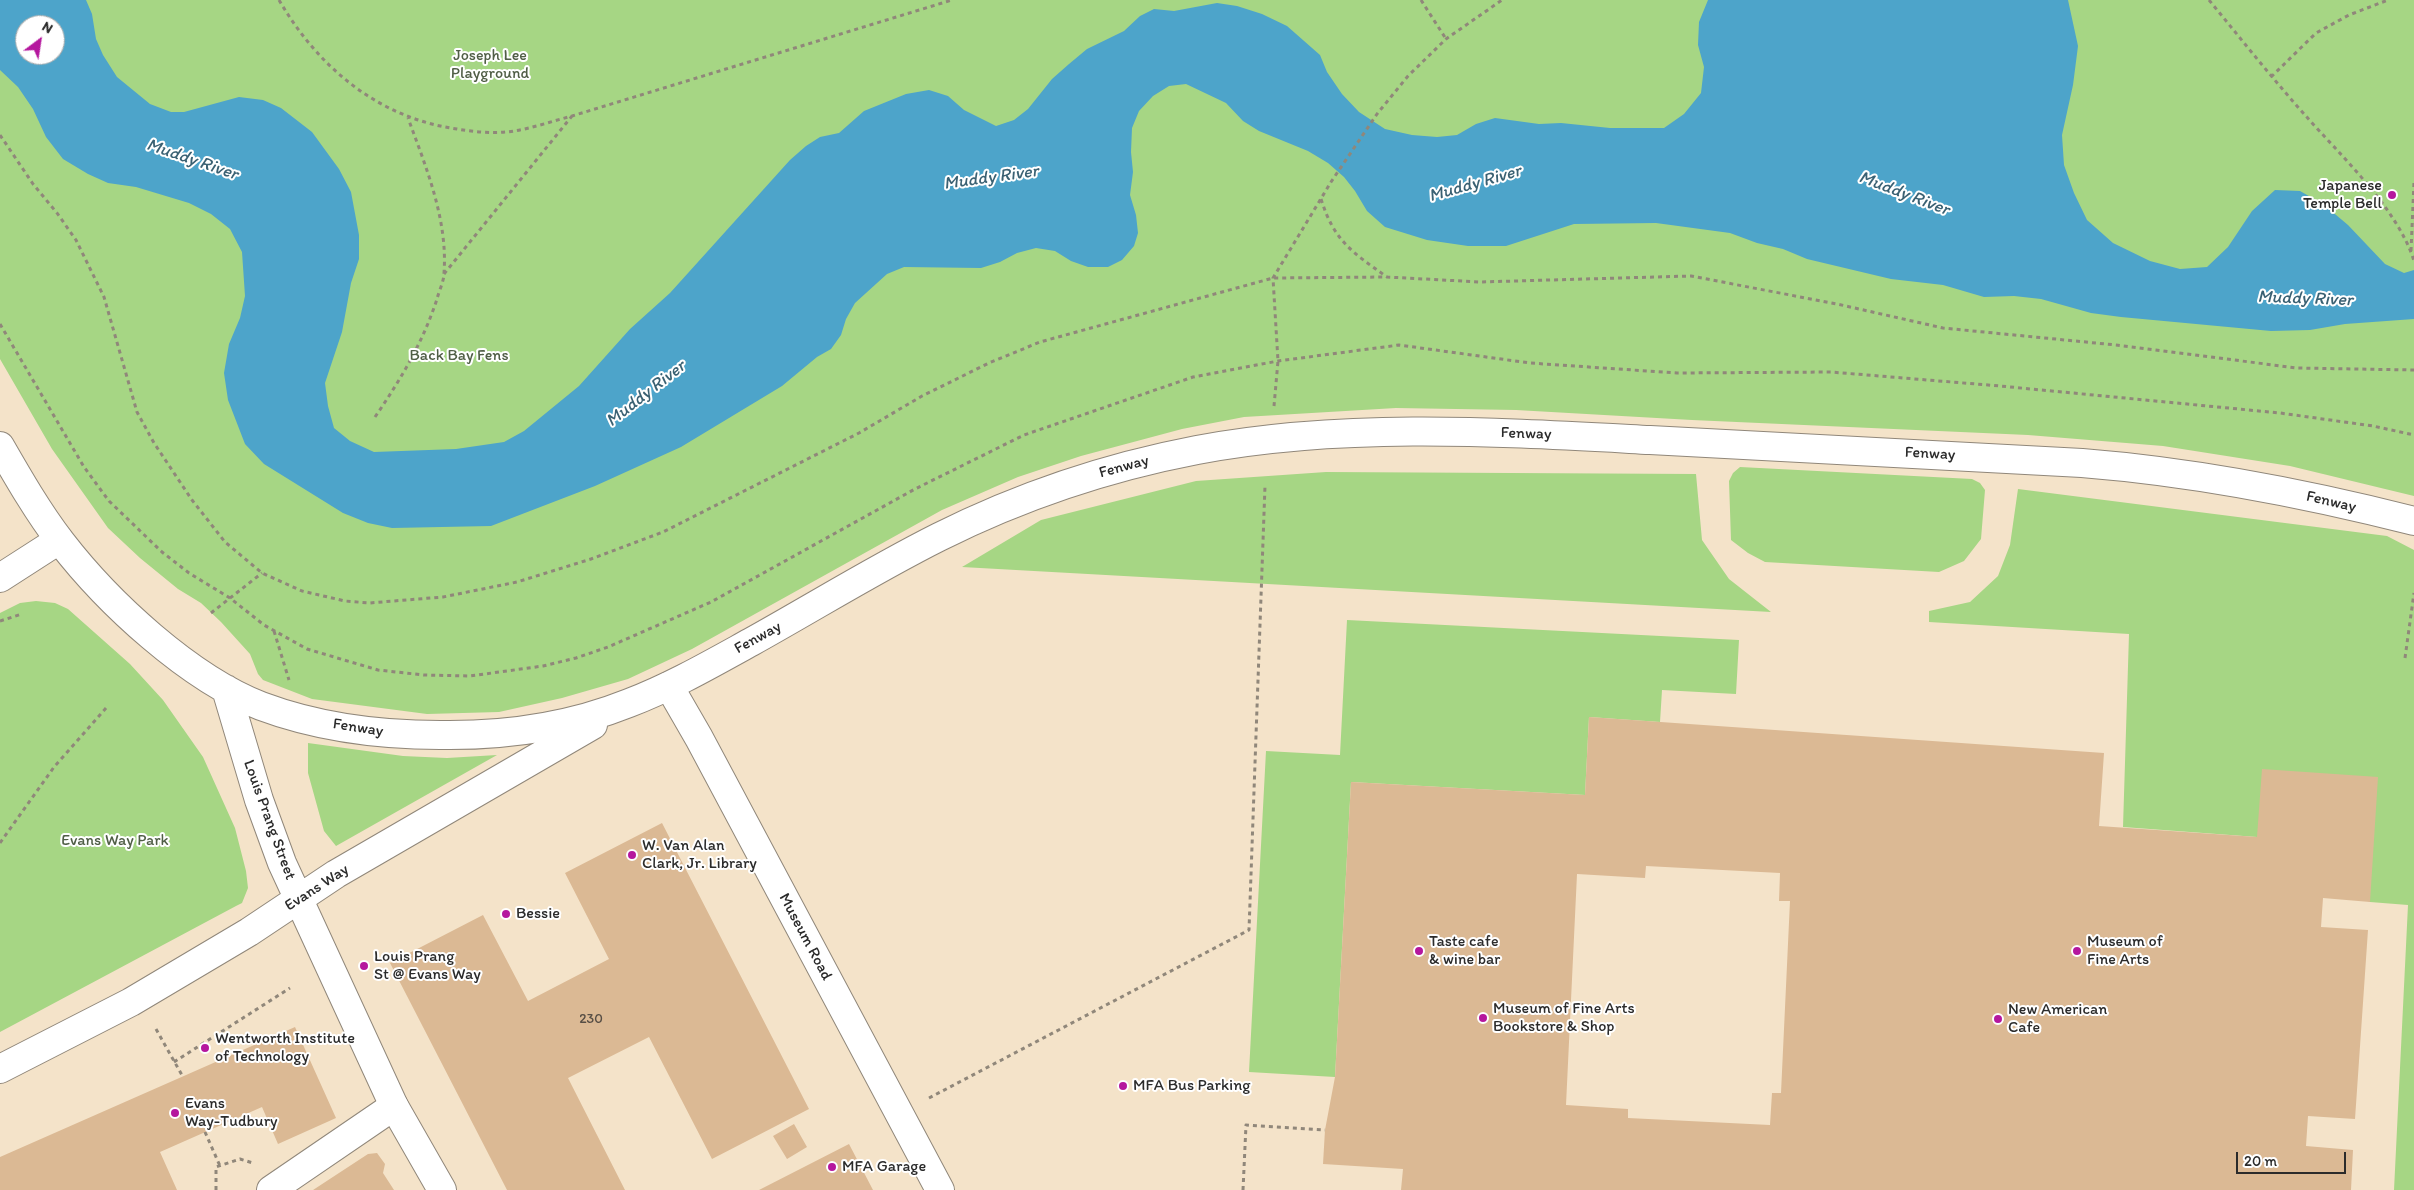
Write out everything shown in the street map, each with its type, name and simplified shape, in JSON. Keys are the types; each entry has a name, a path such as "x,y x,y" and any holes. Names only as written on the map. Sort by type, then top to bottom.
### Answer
{"main road":[{"name":"Fenway","path":"0,446 37,508 59,540 102,588 171,651 226,689 266,708 301,718 351,728 422,735 476,735 552,726 591,717 669,686 931,541 1027,498 1138,462 1200,449 1270,439 1401,431 1523,433 2082,462 2235,481 2414,521"},
{"path":"0,578 59,540"},
{"name":"Museum Road","path":"669,686 704,746 940,1190"},
{"name":"Louis Prang Street","path":"226,689 274,842 317,942 394,1106 442,1190"},
{"name":"Evans Way","path":"0,1069 131,1002 212,955 336,874 632,702"},
{"path":"271,1190 394,1106"}],"path":[{"path":"279,0 302,35 328,66 370,99 408,118 445,128 481,133 513,131 572,116 952,0"},
{"path":"1421,0 1446,39"},
{"path":"1274,407 1278,361 1273,278 1330,182 1377,114 1408,76 1446,39 1502,0"},
{"path":"2209,0 2271,76 2384,205 2411,252 2414,261"},
{"path":"2271,76 2316,33 2349,15 2388,0"},
{"path":"375,417 400,380 418,346 444,274 572,116"},
{"path":"408,118 435,194 442,235 444,274"},
{"path":"0,136 33,184 57,212 76,240 104,298 132,399 154,443 192,500 225,542 262,573 302,591 345,601 369,603 443,597 517,582 591,559 663,532 859,433 922,396 989,363 1040,342 1273,278 1387,277 1480,282 1692,276 1837,304 1943,328 2116,345 2297,368 2414,370"},
{"path":"2411,252 2414,182"},
{"path":"1321,198 1327,219 1335,234 1360,258 1387,277"},
{"path":"926,1100 1249,930 1265,486"},
{"path":"211,613 262,573"},
{"path":"2405,658 2414,593"},
{"path":"0,621 22,614"},
{"path":"274,631 291,687"},
{"path":"0,843 54,767 106,708"},
{"path":"174,1062 290,988"},
{"path":"156,1029 182,1077"},
{"path":"1243,1190 1246,1125 1325,1130"},
{"path":"205,1132 220,1166"}],"green space":[{"name":"Back Bay Fens","path":"0,0 2414,0 2414,496 2290,466 2163,446 2028,435 1516,410 1396,408 1244,417 1182,429 1081,456 1018,477 942,510 692,649 628,679 562,698 499,712 427,714 312,699 263,680 258,674 250,654 221,622 201,603 178,589 140,558 108,528 52,449 0,359"},
{"path":"1740,467 1972,479 1980,483 1985,490 1981,539 1964,561 1939,572 1765,562 1748,553 1731,540 1729,481 1733,473"},
{"path":"1326,472 1696,474 1702,540 1729,579 1771,612 962,567 1041,520 1196,481"},
{"path":"2018,489 2387,536 2414,550 2414,1190 2394,1190 2408,905 2370,902 2257,837 2123,827 2129,634 1929,622 1929,611 1970,602 1998,576 2010,545"},
{"name":"Evans Way Park","path":"36,601 55,603 68,609 130,664 163,700 203,757 235,828 246,871 248,888 242,903 0,1032 0,613 20,603"},
{"path":"1347,620 1739,640 1736,694 1662,690 1660,722 1589,717 1585,795 1351,782 1335,1077 1249,1072 1266,751 1340,755"},
{"path":"308,743 403,756 447,758 497,755 336,846 324,831 308,773"}],"water":[{"name":"Muddy River","path":"0,0 86,0 92,14 96,39 103,55 117,77 150,104 171,112 184,112 239,97 263,100 281,108 312,132 339,169 351,192 359,235 359,259 351,283 342,332 325,383 328,406 334,428 350,441 374,452 456,449 504,442 524,431 579,386 630,329 670,293 790,160 820,137 839,133 864,111 906,94 929,90 948,96 964,110 996,126 1014,120 1028,109 1052,79 1087,49 1124,31 1140,16 1154,9 1174,11 1217,3 1237,6 1262,14 1287,26 1320,55 1327,72 1342,94 1359,112 1385,129 1412,135 1437,137 1457,135 1476,124 1495,118 1539,124 1561,123 1610,128 1664,128 1684,114 1701,93 1704,67 1698,45 1699,22 1708,0 2068,0 2078,46 2073,85 2062,135 2064,165 2074,193 2087,220 2113,243 2150,261 2180,269 2207,267 2228,247 2252,211 2275,190 2300,191 2323,204 2348,225 2385,264 2404,273 2414,270 2414,319 2345,324 2310,330 2271,331 2121,317 2091,313 2041,299 2014,296 1984,297 1943,285 1891,279 1807,259 1783,249 1757,243 1730,233 1656,223 1574,224 1506,246 1468,246 1427,240 1385,227 1367,211 1344,177 1328,163 1308,151 1259,131 1243,121 1226,103 1186,84 1169,86 1153,96 1139,111 1132,128 1131,152 1133,172 1130,195 1136,215 1138,233 1134,246 1122,260 1108,267 1088,267 1071,261 1055,251 1036,248 1017,253 1000,262 981,268 904,267 887,274 855,303 846,319 841,335 831,349 817,357 782,386 681,447 595,486 491,526 392,528 368,523 343,513 264,464 245,444 228,400 224,373 229,344 240,318 245,296 242,252 230,229 211,214 189,203 136,187 108,183 63,159 46,137 33,109 18,87 0,70"}],"building":[{"name":"Museum of Fine Arts","path":"1589,717 2104,753 2099,826 2257,837 2262,769 2378,777 2370,902 2323,898 2321,927 2368,930 2355,1119 2308,1116 2306,1146 2353,1150 2351,1190 1401,1190 1403,1169 1323,1164 1325,1130 1335,1077 1351,782 1585,795","holes":["1646,866 1780,873 1779,901 1790,901 1781,1093 1772,1093 1770,1125 1628,1118 1628,1109 1566,1105 1577,874 1645,878"]},
{"path":"662,823 809,1109 712,1159 649,1037 568,1078 625,1190 507,1190 390,963 483,915 528,1001 609,959 565,873"},
{"name":"Evans Way-Tudbury","path":"295,1027 336,1118 278,1144 262,1107 160,1152 177,1190 0,1190 0,1157"},
{"path":"794,1124 807,1147 787,1159 773,1136"},
{"name":"MFA Garage","path":"849,1144 873,1190 759,1190"},
{"path":"377,1153 385,1164 383,1173 394,1190 313,1190 368,1154"}],"place":[{"name":"Japanese Temple Bell","path":"2392,195"},
{"name":"W. Van Alan Clark, Jr. Library","path":"632,855"},
{"name":"Bessie","path":"506,914"},
{"name":"Taste cafe & wine bar","path":"1419,951"},
{"name":"Museum of Fine Arts","path":"2077,951"},
{"name":"Louis Prang St @ Evans Way","path":"364,966"},
{"name":"Museum of Fine Arts Bookstore & Shop","path":"1483,1018"},
{"name":"New American Cafe","path":"1998,1019"},
{"name":"Wentworth Institute of Technology","path":"205,1048"},
{"name":"MFA Bus Parking","path":"1123,1086"},
{"name":"Evans Way-Tudbury","path":"175,1113"},
{"name":"MFA Garage","path":"832,1167"}],"park label":[{"name":"Joseph Lee Playground","path":"490,65"}]}
